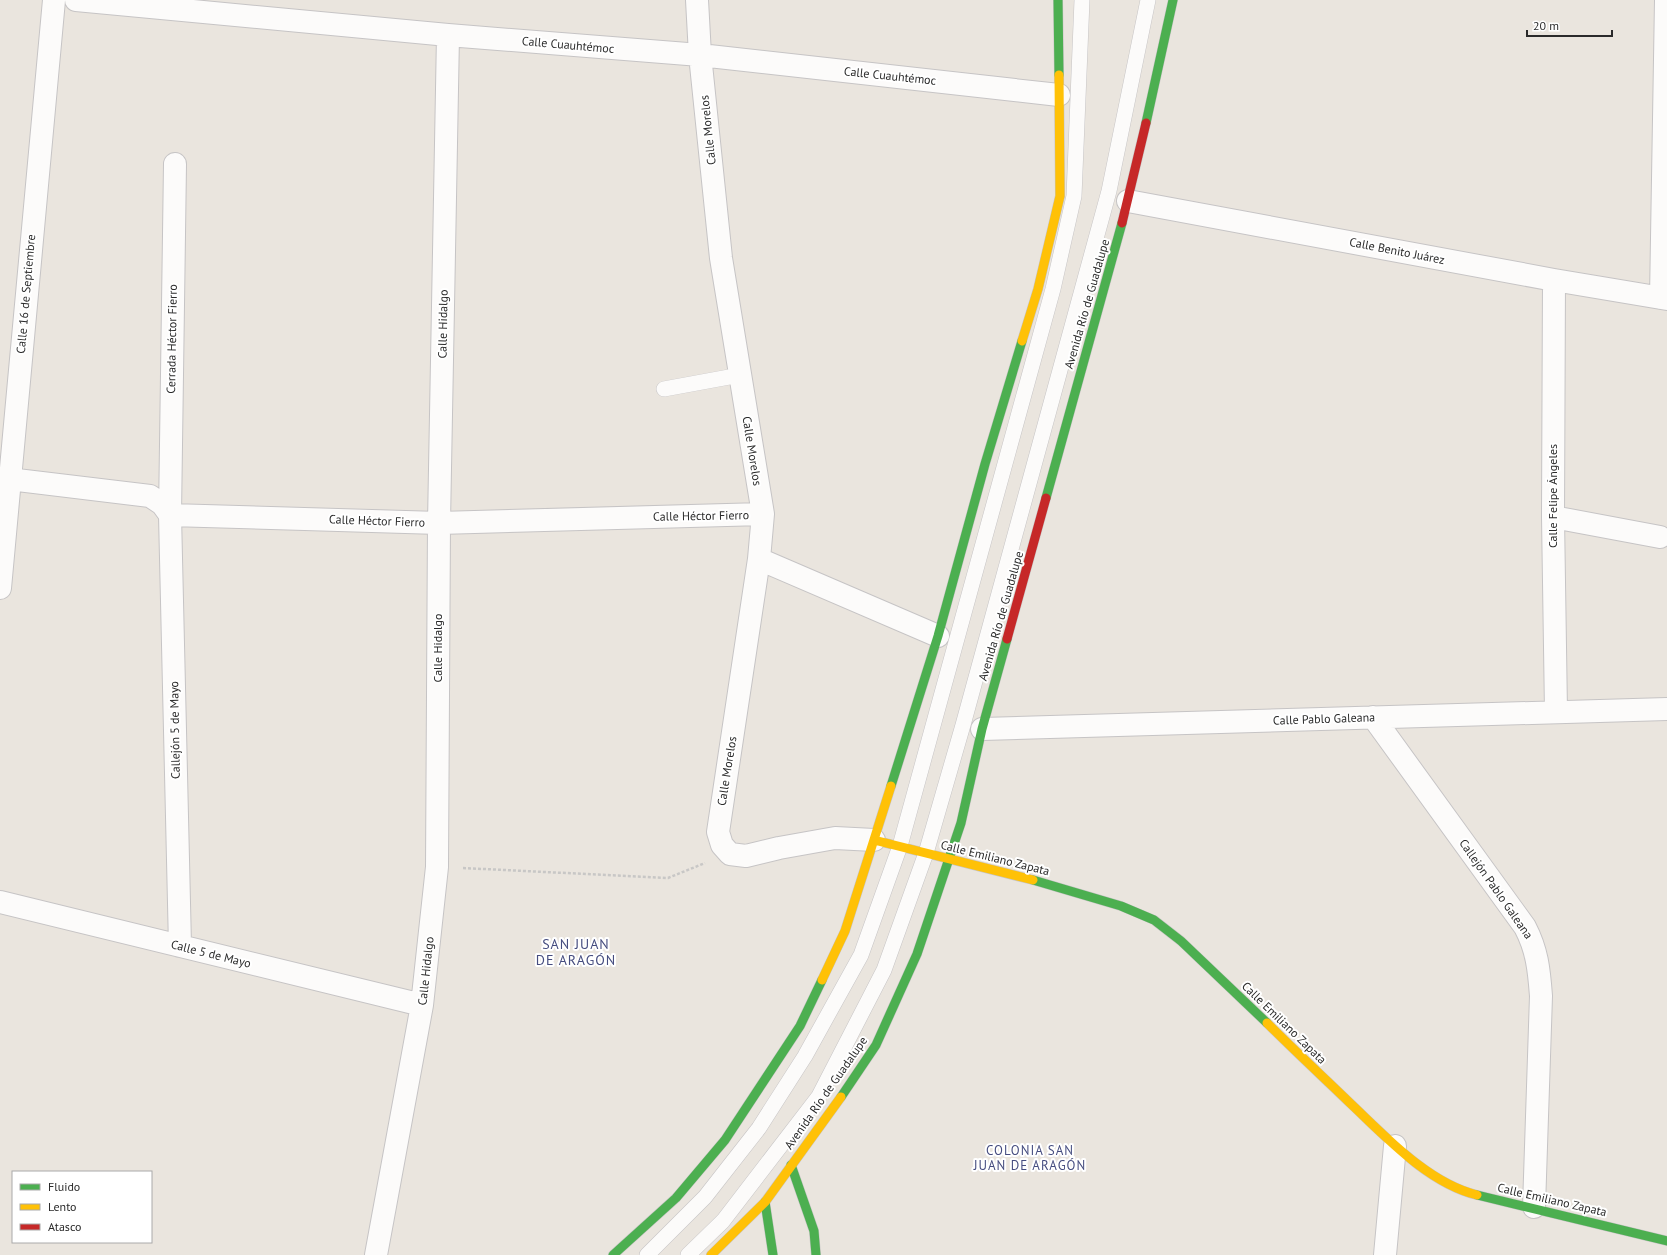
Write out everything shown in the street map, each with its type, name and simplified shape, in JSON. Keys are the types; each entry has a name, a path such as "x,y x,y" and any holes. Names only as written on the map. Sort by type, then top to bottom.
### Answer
{"main road":[{"path":"613,1255 676,1198 726,1140 800,1026 845,932 938,636 985,464 1038,289 1060,196 1058,0"},
{"name":"Avenida Río de Guadalupe","path":"711,1255 765,1202 824,1122 876,1045 917,954 961,823 982,729 1128,201 1173,0"},
{"name":"Calle Emiliano Zapata","path":"874,840 1045,882 1121,906 1154,920 1181,941 1395,1146 1423,1168 1461,1191 1667,1241"},
{"path":"792,1164 814,1231 816,1255"},
{"path":"765,1202 773,1255"}],"street":[{"name":"Calle 16 de Septiembre","path":"0,588 4,479 54,0"},
{"name":"Calle Cuauhtémoc","path":"76,0 247,8 448,35 700,56 1059,95"},
{"name":"Calle Morelos","path":"697,0 700,56 721,258 763,514 759,559 718,832 726,849"},
{"path":"1664,298 1666,0"},
{"name":"Calle Hidalgo","path":"376,1255 422,1005 437,866 439,523 448,35"},
{"name":"Cerrada Héctor Fierro","path":"170,515 175,164"},
{"name":"Calle Benito Juárez","path":"1128,201 1554,280 1664,298"},
{"name":"Calle Felipe Ángeles","path":"1554,280 1553,517 1556,712"},
{"path":"4,479 150,496 162,504 170,515"},
{"name":"Calle Héctor Fierro","path":"170,515 439,523 763,514"},
{"name":"Callejón 5 de Mayo","path":"170,515 180,946"},
{"path":"1553,517 1660,537"},
{"path":"759,559 938,636"},
{"name":"Calle Pablo Galeana","path":"982,729 1667,709"},
{"name":"Callejón Pablo Galeana","path":"1373,717 1526,927 1535,945 1541,996 1534,1208"},
{"path":"726,849 746,856 779,848 835,838 874,840"},
{"name":"Calle 5 de Mayo","path":"0,902 422,1005"},
{"path":"1385,1255 1395,1146"}],"lane":[{"path":"647,1255 706,1198 759,1128 805,1056 861,955 900,846 1053,289 1074,196 1082,0"},
{"path":"688,1255 723,1221 819,1096 884,970 926,852 963,725 1109,191 1148,0"},
{"path":"664,388 740,375"}],"path":[{"path":"437,866 668,878 726,849"}],"traffic: fast":[{"path":"1058,0 1059,75"},
{"path":"1146,123 1173,0"},
{"path":"1046,498 1122,223"},
{"path":"891,786 938,636 985,464 1022,341"},
{"path":"841,1097 876,1045 917,954 961,823 982,729 1007,639"},
{"path":"1033,880 1121,906 1154,920 1181,941 1267,1023"},
{"path":"613,1255 676,1198 725,1140 800,1026 822,980"},
{"path":"791,1165 814,1231 816,1255"},
{"path":"1477,1195 1667,1241"},
{"path":"765,1202 773,1255"}],"traffic: slow":[{"path":"1022,341 1038,289 1060,196 1059,75"},
{"path":"822,980 845,931 891,786"},
{"path":"874,840 1033,880"},
{"path":"1267,1023 1393,1144 1425,1170 1459,1189 1477,1195"},
{"path":"711,1255 765,1202 841,1097"}],"traffic: jam":[{"path":"1122,223 1146,123"},
{"path":"1007,639 1046,498"}],"district":[{"name":"SAN JUAN DE ARAGÓN","path":"576,952"},
{"name":"COLONIA SAN JUAN DE ARAGÓN","path":"1030,1158"}]}
